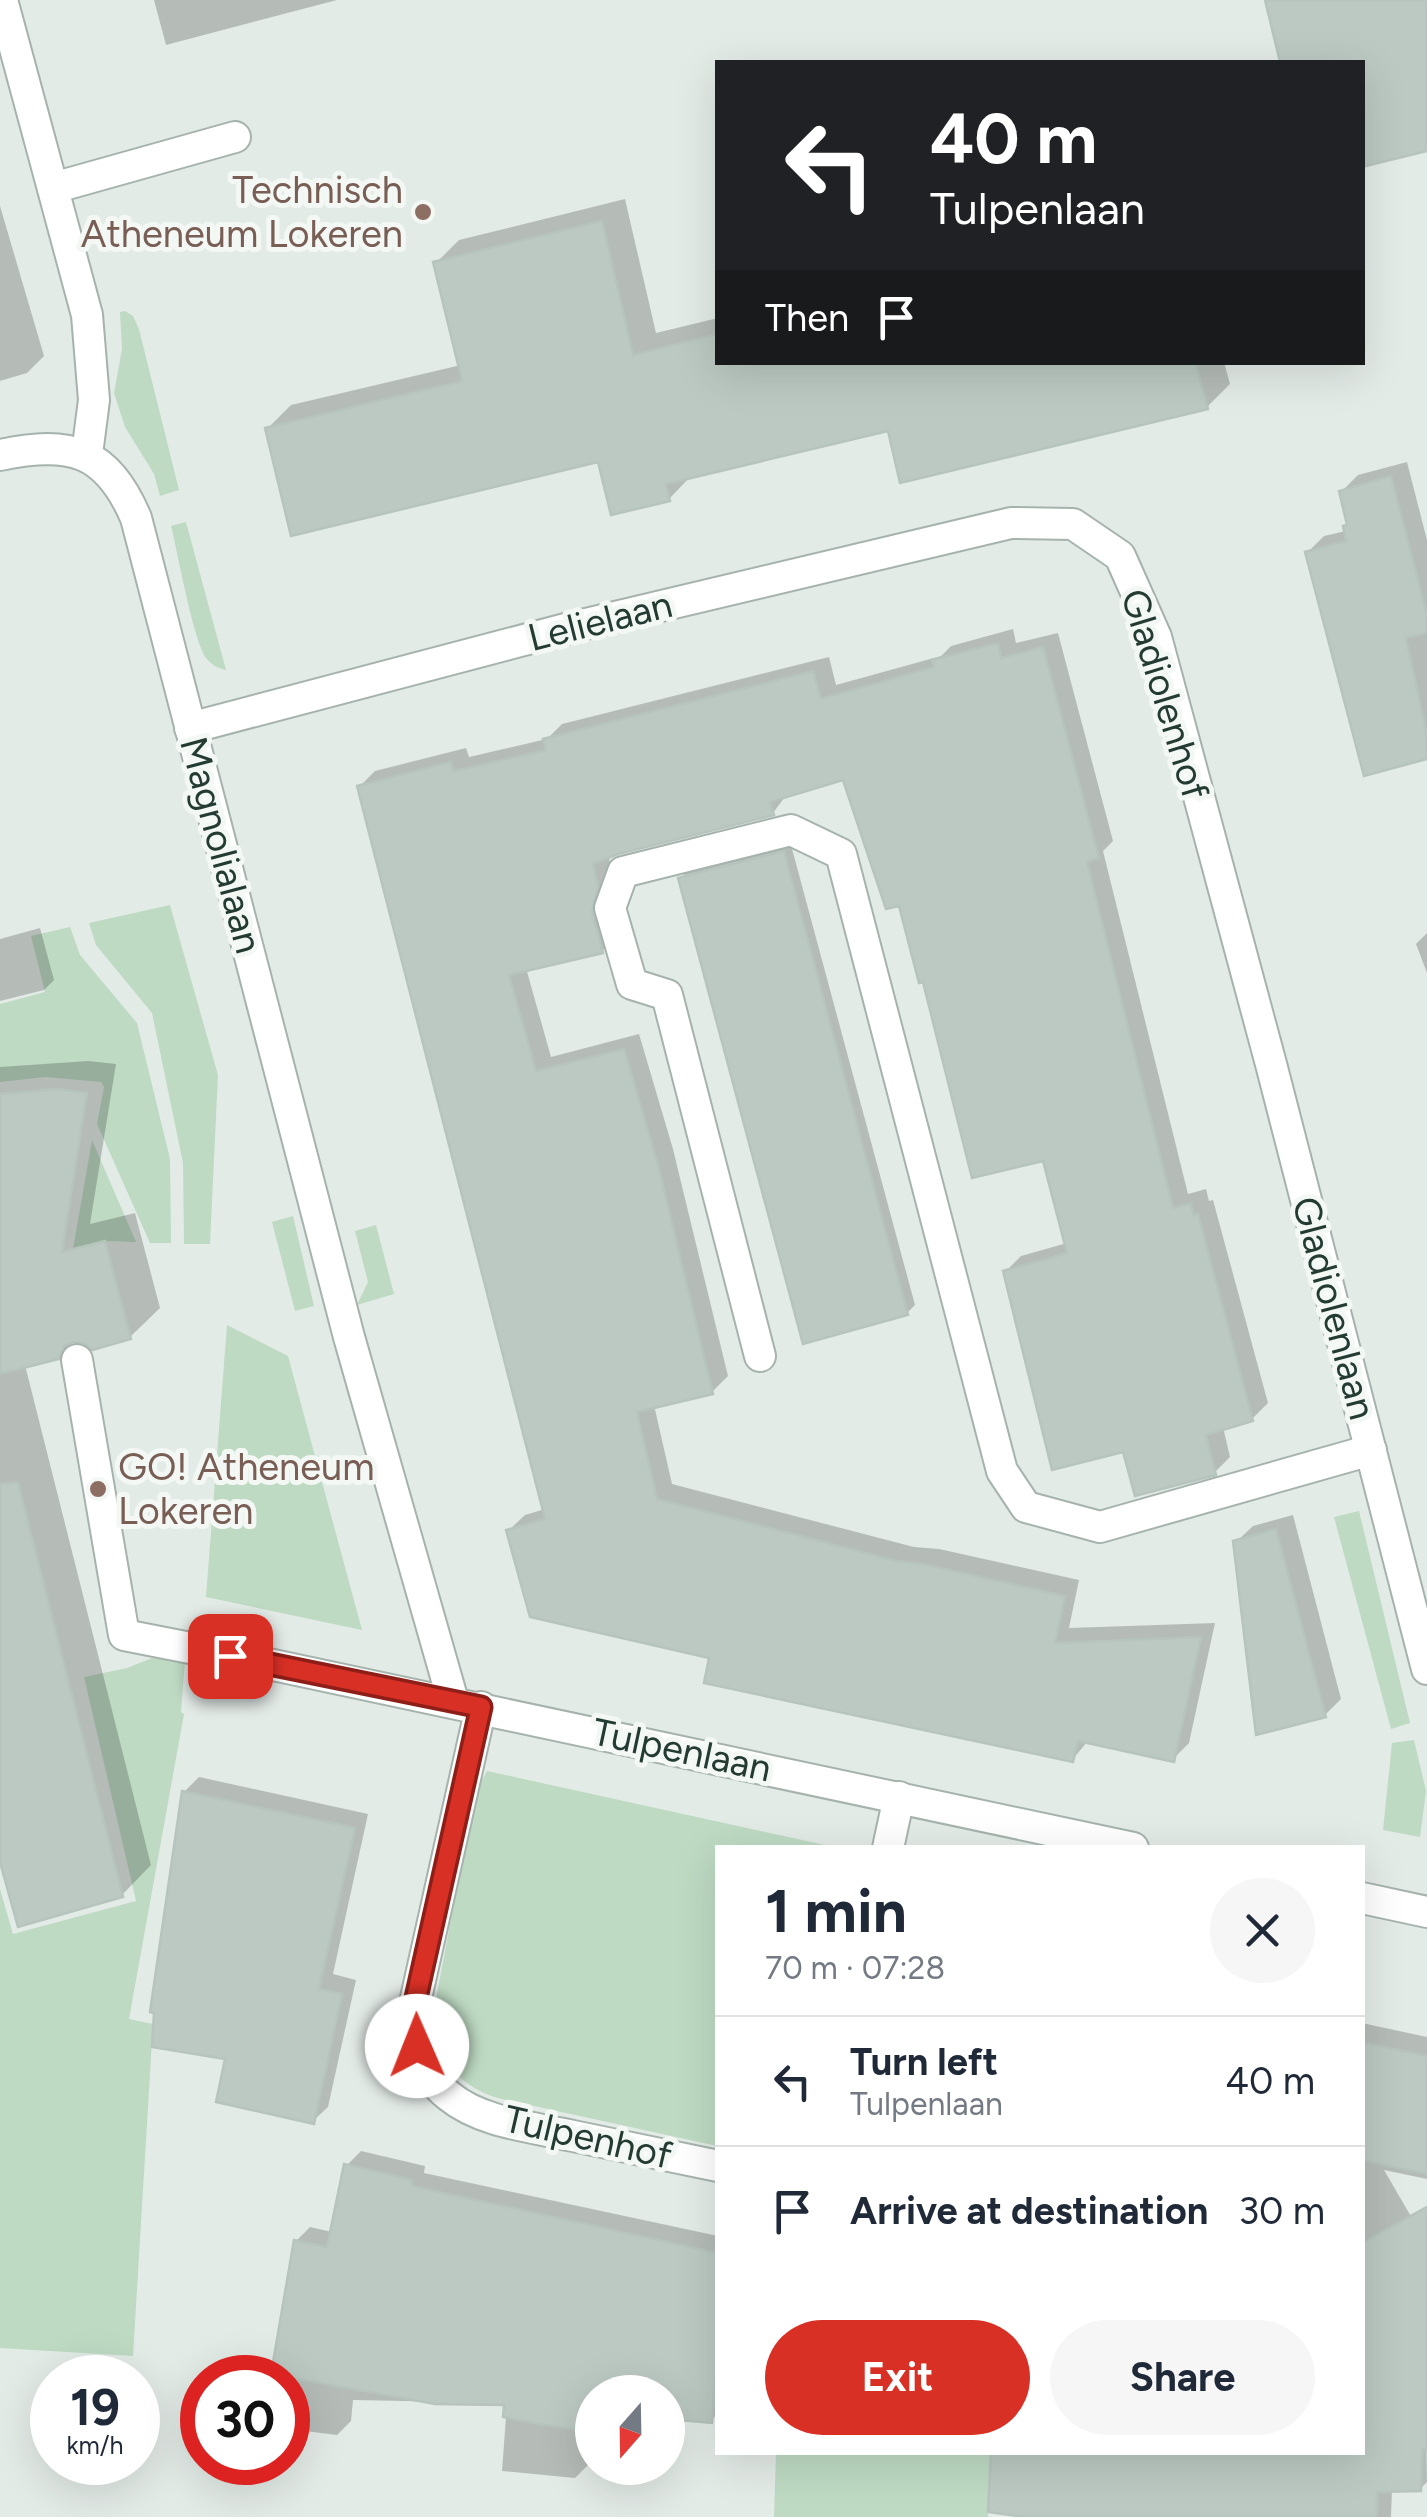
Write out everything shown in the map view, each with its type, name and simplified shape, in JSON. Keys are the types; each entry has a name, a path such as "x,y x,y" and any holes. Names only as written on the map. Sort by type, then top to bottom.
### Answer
{"street":[{"path":"0,454 65,448 86,454 94,400 87,315 2,0"},
{"path":"52,188 235,138"},
{"name":"Magnolialaan","path":"86,454 111,472 136,518 349,1337 467,1704"},
{"name":"Lelielaan","path":"190,728 573,627 1011,523"},
{"name":"Gladiolenhof","path":"1011,523 1073,524 1120,556 1156,637 1238,948"},
{"path":"760,1356 667,995 632,984 610,908 624,872 791,830 841,854 1002,1471 1026,1508 1100,1527 1371,1450"},
{"name":"Gladiolenlaan","path":"1238,948 1427,1669"},
{"name":"Tulpenlaan","path":"78,1360 124,1635 467,1704 1119,1845"},
{"name":"Tulpenhof","path":"467,1704 416,1998 414,2029 423,2062 447,2095 467,2108 512,2122 715,2165"},
{"path":"889,1845 899,1796"},
{"path":"1365,1899 1427,1912"}],"green space":[{"path":"120,312 133,316 139,329 179,490 160,496 154,474 125,427 114,393 122,349"},
{"path":"186,522 226,670 206,658 191,615 171,526"},
{"path":"170,905 218,1075 210,1244 184,1244 183,1163 152,1013 96,945 89,923"},
{"path":"70,927 80,955 137,1023 170,1159 171,1243 150,1243 97,1124 104,1087 101,1082 46,1077 0,1082 0,1004 45,992 31,936"},
{"path":"92,1140 136,1242 105,1241 73,1249"},
{"path":"293,1216 314,1306 295,1311 272,1222"},
{"path":"376,1225 394,1294 357,1305 368,1282 355,1231"},
{"path":"227,1325 288,1356 362,1630 206,1597"},
{"path":"1359,1511 1410,1723 1391,1729 1334,1517"},
{"path":"152,1658 185,1660 181,1712 184,1714 129,2019 153,2024 133,2355 0,2348 0,1889 13,1934 136,1901 84,1677"},
{"path":"1414,1740 1426,1791 1420,1837 1383,1830 1392,1743"},
{"path":"487,1771 825,1845 715,1845 715,2146 498,2098 470,2085 450,2065 437,2039 434,2009 475,1793"},
{"path":"776,2455 991,2455 988,2517 774,2517"}],"building":[{"path":"1265,0 1427,0 1427,151 1365,166 1365,60 1280,60"},
{"path":"602,221 633,355 715,335 715,365 1196,365 1208,409 900,483 888,431 666,484 670,501 611,515 598,462 291,536 265,428 462,381 433,262"},
{"path":"1391,476 1427,615 1427,633 1406,638 1427,735 1427,759 1364,776 1305,552 1346,541 1343,526 1347,525 1339,491"},
{"path":"998,643 1001,658 1043,647 1099,858 1087,862 1173,1208 1190,1203 1194,1215 1198,1214 1253,1421 1206,1435 1216,1475 1135,1496 1123,1452 1052,1470 1003,1271 1067,1253 1043,1161 972,1178 923,982 919,983 899,906 886,909 843,780 770,802 774,815 618,854 593,864 598,886 592,912 603,953 509,975 536,1071 624,1049 658,1165 713,1394 637,1412 657,1499 897,1561 1065,1596 1055,1643 1201,1637 1174,1762 1078,1741 1073,1762 704,1683 709,1658 530,1617 506,1530 545,1519 357,786 450,762 454,771 546,750 543,739 813,671 821,699 934,667 932,660"},
{"path":"784,851 908,1315 803,1344 678,878"},
{"path":"57,1089 87,1093 62,1252 105,1241 131,1339 92,1350 84,1343 73,1342 64,1346 59,1359 0,1374 0,1094"},
{"path":"18,1482 123,1897 18,1927 0,1862 0,1484"},
{"path":"1276,1529 1326,1717 1256,1735 1233,1541"},
{"path":"182,1791 355,1828 319,1989 342,1994 314,2124 216,2102 225,2059 152,2047 154,2013 150,2012"},
{"path":"1365,2043 1427,2056 1427,2174 1365,2161"},
{"path":"344,2164 412,2180 412,2186 715,2252 712,2423 685,2421 685,2375 575,2375 575,2430 503,2417 504,2405 435,2404 310,2381 310,2355 274,2355 294,2240 327,2247"},
{"path":"1427,2207 1427,2450 1422,2449 1421,2491 1377,2492 1377,2517 1025,2517 988,2512 991,2455 1365,2455 1365,2241"}],"place":[{"name":"Technisch Atheneum Lokeren","path":"423,212"},
{"name":"GO! Atheneum Lokeren","path":"98,1489"}],"route":[{"path":"230,1656 481,1707 416,1998 417,2046"}]}
